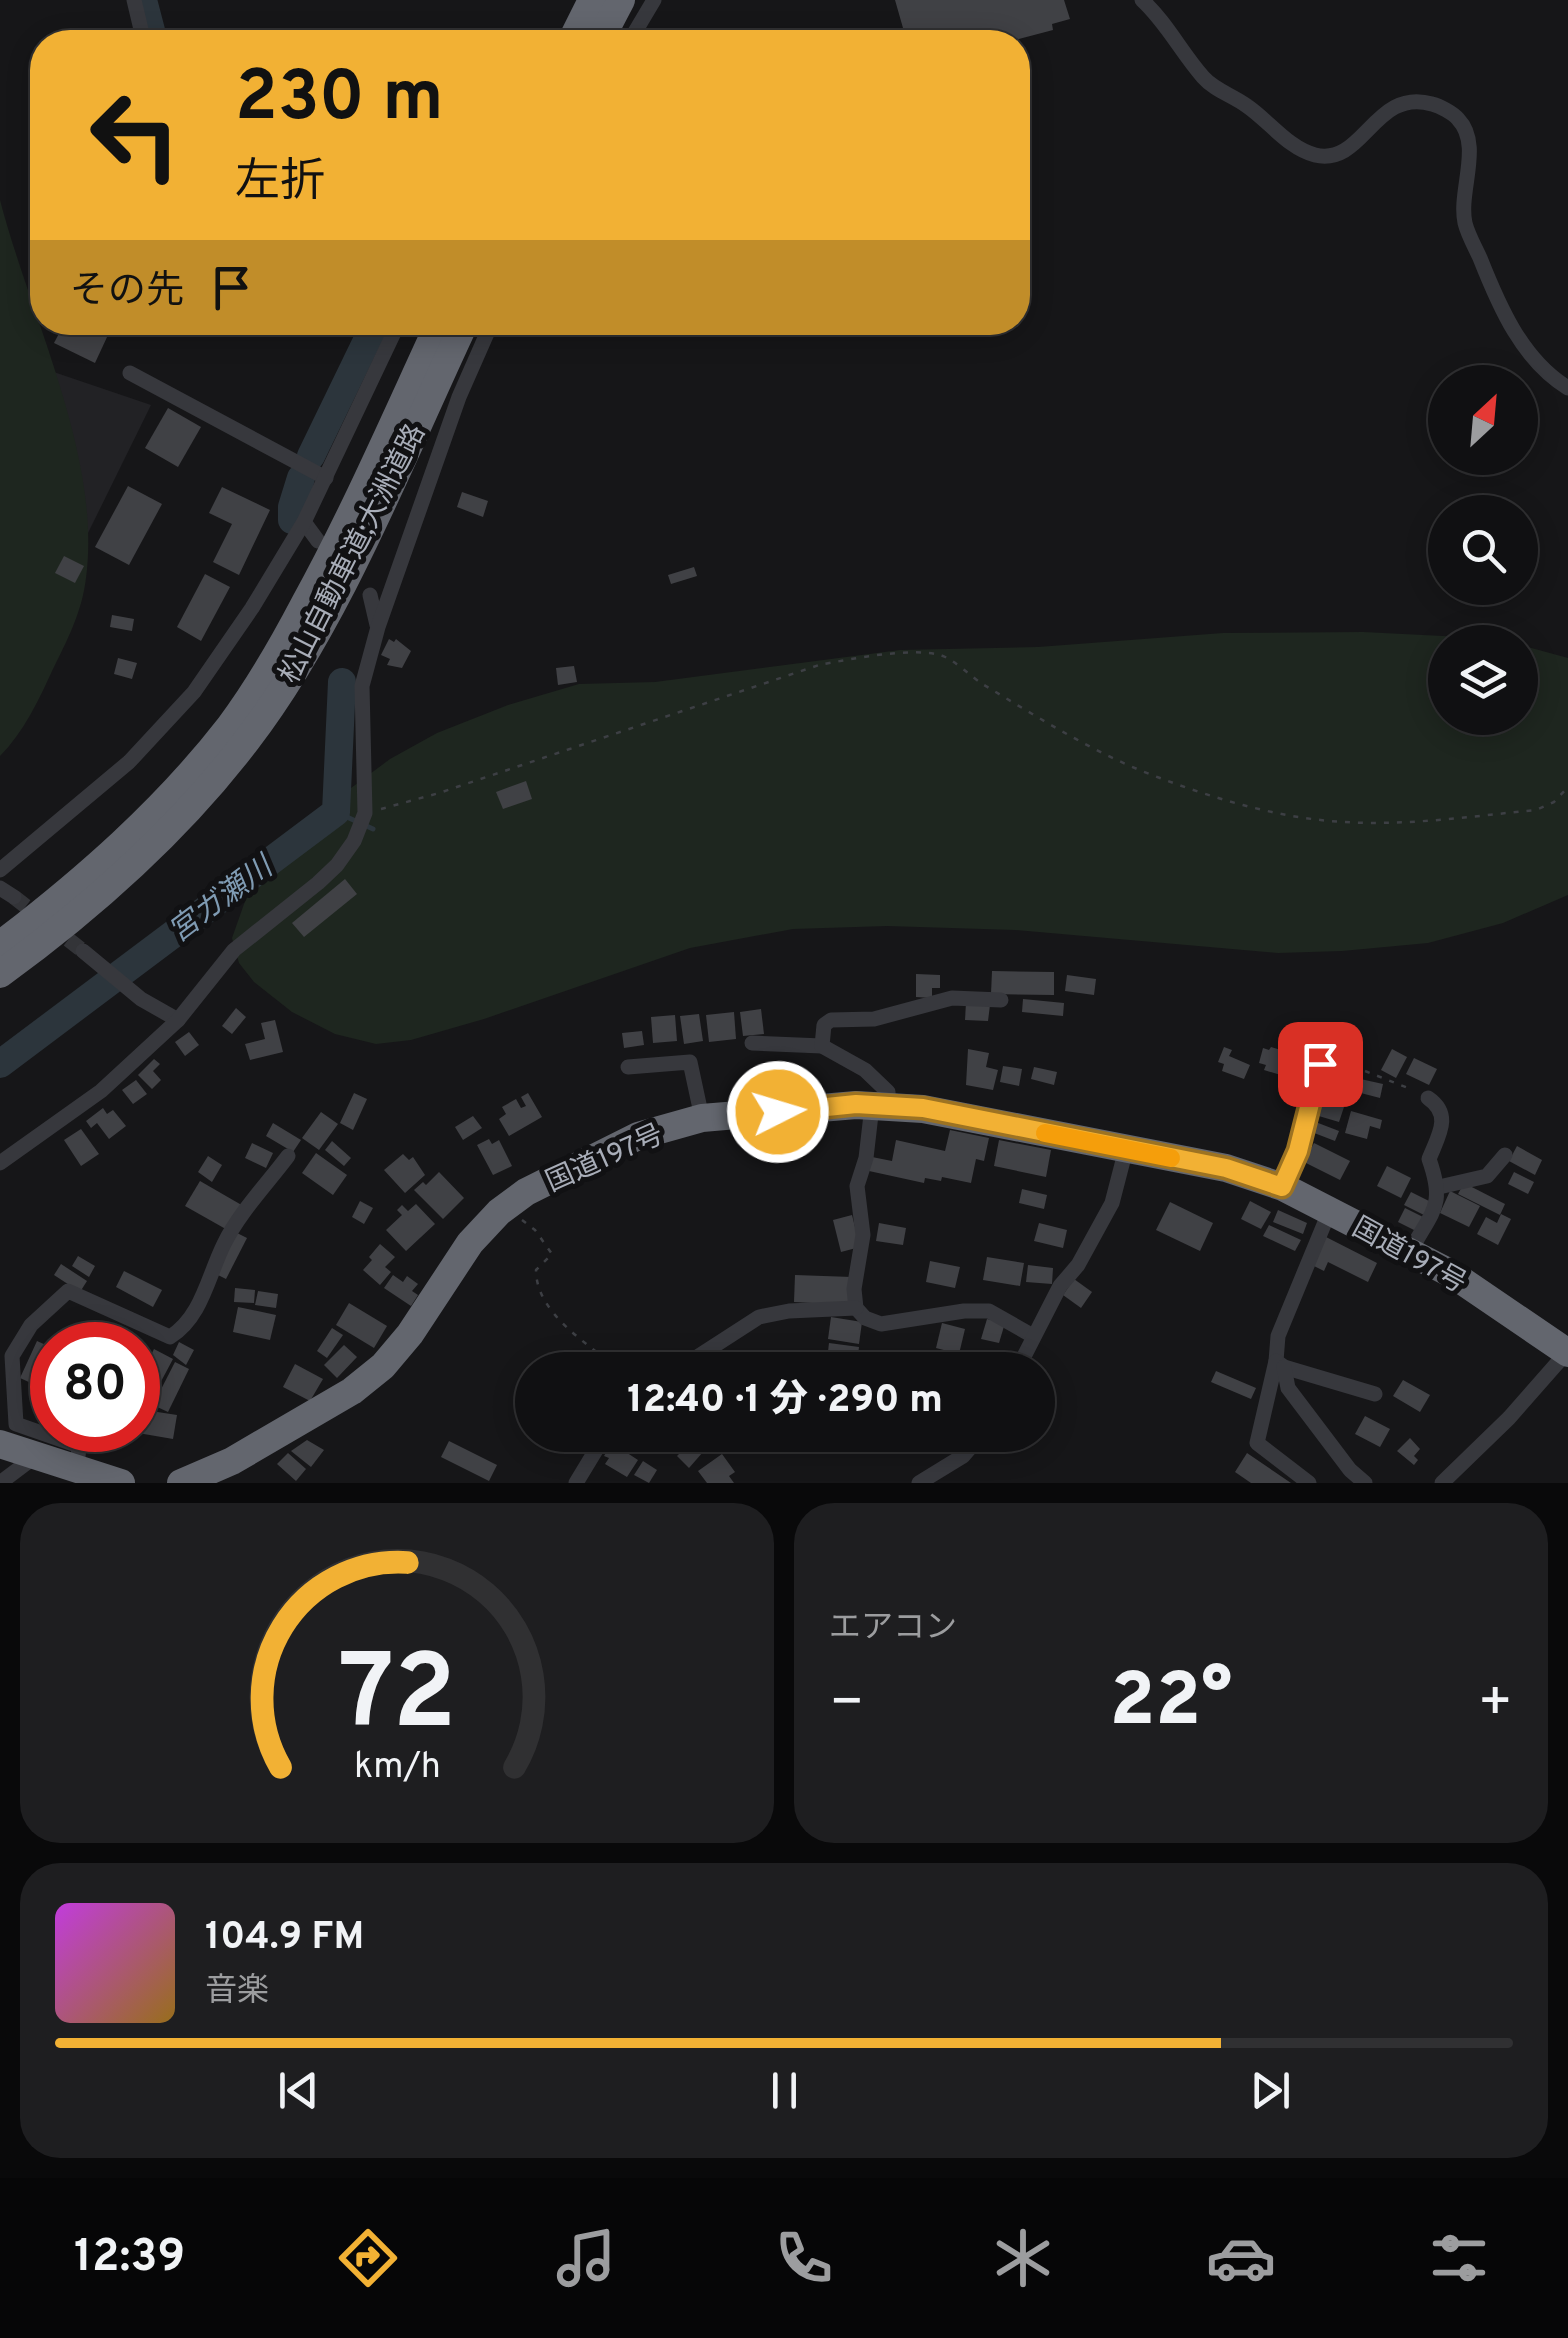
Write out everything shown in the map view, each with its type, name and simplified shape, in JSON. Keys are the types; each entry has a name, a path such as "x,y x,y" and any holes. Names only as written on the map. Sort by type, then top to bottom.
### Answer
{"highway":[{"path":"578,30 592,0"},
{"path":"606,30 621,0"},
{"name":"松山自動車道;大洲道路","path":"0,944 119,847 231,724 286,639 354,508 434,335"},
{"name":"松山自動車道;大洲道路","path":"0,974 136,864 226,766 296,666 342,582 459,335"},
{"path":"0,926 171,794"},
{"path":"0,986 76,922 136,864"},
{"name":"国道197号","path":"181,1483 250,1451 352,1391 383,1366 410,1334 470,1243 505,1207 526,1192 638,1136 702,1118 880,1106 923,1108 1226,1168 1282,1187 1410,1252 1492,1300 1567,1352"},
{"path":"0,1444 121,1483"}],"street":[{"path":"134,0 141,30"},
{"path":"636,30 654,0"},
{"path":"1142,0 1162,19 1205,80 1249,107 1292,144 1317,156 1339,152 1362,137 1394,105 1412,99 1438,106 1458,119 1470,145 1464,188 1465,222 1517,336 1538,364 1568,388"},
{"path":"0,870 129,762 194,692 252,608 304,522 393,335"},
{"path":"0,1163 101,1090 178,1020 234,950 337,865 354,841 365,813 362,686 378,628 459,397 486,335"},
{"path":"130,374 326,478"},
{"path":"304,522 318,540"},
{"path":"370,595 378,628"},
{"path":"83,951 140,998 178,1020"},
{"path":"822,1046 824,1025 831,1020 874,1019 952,998 1001,1000"},
{"path":"752,1044 822,1046 865,1070 888,1092 880,1106 857,1186 863,1234 854,1289 856,1308 865,1318 881,1324 964,1311 989,1312 1033,1336"},
{"path":"628,1067 690,1062 702,1118"},
{"path":"1282,1187 1298,1151 1320,1064 1349,1065"},
{"path":"1410,1252 1439,1198 1428,1159 1444,1114 1428,1098"},
{"path":"1025,1352 1060,1286 1078,1264 1112,1203 1126,1149"},
{"path":"1438,1187 1487,1176 1505,1155"},
{"path":"77,1468 79,1446 16,1424 12,1356 31,1325 68,1290 170,1337 181,1330 210,1285 224,1244 288,1156"},
{"path":"1330,1210 1278,1336 1280,1364 1288,1388 1350,1470 1365,1483"},
{"path":"705,1352 759,1316 856,1308"},
{"path":"1442,1483 1510,1418 1567,1352"},
{"path":"1280,1364 1375,1394"},
{"path":"1280,1364 1257,1443 1309,1483"},
{"path":"576,1483 595,1452"},
{"path":"918,1483 967,1452"},
{"path":"0,1483 37,1455"}],"path":[{"path":"365,813 440,793 819,665 869,656 911,655 942,656 967,675 1098,752 1161,778 1288,815 1344,822 1398,822 1536,810 1554,802 1568,787"},
{"path":"1349,1065 1428,1098"},
{"path":"505,1207 535,1230 552,1254 536,1270 537,1288 549,1310 598,1352"}],"shaded area":[{"path":"0,200 30,296 30,335 43,335 74,436 88,532 84,591 73,626 30,716 0,756"},
{"path":"39,367 151,405 56,598 0,449"},
{"path":"1223,633 1428,635 1428,735 1538,735 1538,650 1568,658 1568,895 1503,923 1428,943 1342,951 1278,953 1015,930 887,926 793,929 690,948 484,1019 411,1040 376,1044 335,1034 292,1012 254,982 239,963 232,938 250,887 284,845 390,759 437,733 508,705 579,684 655,682 900,650 1038,647"}],"building":[{"path":"895,0 1064,0 1070,19 1052,24 1053,30 1030,36 1030,30 904,30"},
{"path":"58,335 108,335 95,363 54,343"},
{"path":"168,408 201,427 178,467 145,448"},
{"path":"128,486 162,504 129,565 95,547"},
{"path":"222,487 270,510 239,575 213,562 232,524 209,513"},
{"path":"462,492 488,501 483,517 457,507"},
{"path":"64,556 84,566 75,583 55,573"},
{"path":"694,567 697,576 671,584 668,575"},
{"path":"205,574 230,587 201,641 177,627"},
{"path":"112,615 134,619 132,631 110,627"},
{"path":"389,639 396,639 411,651 402,668 387,665 390,659 381,655"},
{"path":"118,658 137,663 132,679 114,674"},
{"path":"574,666 577,682 558,685 556,668"},
{"path":"526,781 532,799 503,809 496,792"},
{"path":"345,879 357,894 304,937 292,923"},
{"path":"992,971 1054,972 1054,995 991,994"},
{"path":"916,974 940,975 940,988 932,988 932,998 916,997"},
{"path":"1067,975 1096,979 1094,995 1065,991"},
{"path":"1023,999 1064,1003 1063,1016 1022,1012"},
{"path":"966,1003 990,1005 988,1021 965,1020"},
{"path":"236,1008 246,1017 232,1034 222,1026"},
{"path":"761,1009 764,1034 743,1036 740,1012"},
{"path":"734,1012 736,1039 709,1042 706,1015"},
{"path":"699,1014 703,1041 684,1044 680,1016"},
{"path":"675,1015 677,1041 653,1043 651,1017"},
{"path":"275,1020 283,1052 250,1060 245,1044 265,1039 261,1023"},
{"path":"642,1031 644,1045 624,1048 622,1033"},
{"path":"189,1032 199,1045 185,1056 175,1042"},
{"path":"1224,1047 1232,1050 1229,1056 1250,1065 1244,1079 1222,1071 1224,1064 1218,1062"},
{"path":"1263,1048 1304,1057 1297,1080 1264,1070 1266,1065 1259,1063"},
{"path":"968,1049 989,1053 986,1067 998,1070 993,1090 966,1085"},
{"path":"1392,1049 1407,1057 1396,1078 1381,1070"},
{"path":"1414,1058 1437,1069 1429,1085 1406,1074"},
{"path":"154,1059 160,1064 153,1071 161,1080 152,1089 138,1075"},
{"path":"1003,1066 1022,1069 1019,1086 1000,1082"},
{"path":"1034,1067 1057,1072 1054,1085 1031,1079"},
{"path":"1323,1074 1345,1077 1339,1092 1321,1090"},
{"path":"1356,1078 1383,1084 1380,1098 1353,1091"},
{"path":"136,1080 147,1094 133,1104 122,1090"},
{"path":"354,1093 367,1099 353,1130 340,1123"},
{"path":"528,1093 542,1117 509,1136 499,1119 506,1114 502,1107 516,1099 521,1108 526,1106 521,1097"},
{"path":"1316,1099 1344,1107 1339,1122 1312,1114"},
{"path":"103,1108 107,1114 113,1110 126,1126 109,1139 97,1123 91,1128 86,1121"},
{"path":"1351,1111 1382,1120 1380,1129 1370,1126 1367,1139 1345,1133"},
{"path":"321,1112 338,1124 319,1150 302,1138"},
{"path":"473,1116 482,1128 463,1140 455,1127"},
{"path":"1313,1121 1339,1131 1335,1141 1309,1131"},
{"path":"273,1123 301,1140 293,1152 266,1136"},
{"path":"81,1129 99,1154 81,1166 64,1140"},
{"path":"950,1130 989,1138 984,1161 976,1159 971,1183 942,1177 941,1181 925,1178 924,1183 869,1171 872,1157 892,1161 896,1140 945,1151"},
{"path":"489,1139 492,1144 499,1140 512,1166 493,1175 477,1145"},
{"path":"999,1140 1051,1150 1046,1177 994,1166"},
{"path":"332,1141 351,1158 344,1166 325,1150"},
{"path":"252,1143 273,1153 266,1168 245,1158"},
{"path":"1314,1143 1350,1161 1340,1180 1304,1162"},
{"path":"1517,1146 1542,1160 1535,1175 1509,1161"},
{"path":"316,1153 347,1175 333,1195 302,1173"},
{"path":"403,1154 409,1160 413,1157 425,1175 405,1193 384,1170"},
{"path":"208,1156 222,1165 212,1182 198,1172"},
{"path":"1387,1166 1411,1178 1401,1198 1377,1186"},
{"path":"439,1172 464,1198 443,1219 414,1190"},
{"path":"1514,1172 1534,1182 1528,1194 1508,1184"},
{"path":"200,1181 245,1207 231,1232 185,1206"},
{"path":"1464,1183 1505,1204 1500,1215 1458,1194"},
{"path":"1022,1189 1047,1195 1044,1209 1019,1203"},
{"path":"1450,1191 1480,1206 1469,1227 1440,1213"},
{"path":"1411,1192 1433,1203 1426,1216 1404,1205"},
{"path":"360,1201 373,1208 364,1224 352,1217"},
{"path":"1250,1201 1271,1212 1261,1229 1241,1219"},
{"path":"1170,1202 1213,1223 1200,1251 1156,1230"},
{"path":"416,1204 435,1224 406,1251 386,1230 402,1215 397,1210 402,1205 408,1211"},
{"path":"1405,1208 1423,1217 1416,1231 1398,1222"},
{"path":"1278,1210 1307,1223 1303,1234 1273,1222"},
{"path":"1501,1214 1511,1219 1498,1245 1477,1234 1486,1217 1497,1223"},
{"path":"852,1215 860,1247 841,1252 833,1220"},
{"path":"879,1223 906,1228 903,1245 876,1241"},
{"path":"1039,1223 1067,1230 1063,1248 1034,1241"},
{"path":"1269,1225 1301,1240 1295,1251 1263,1236"},
{"path":"237,1233 247,1238 226,1279 216,1274"},
{"path":"1326,1237 1377,1263 1368,1282 1328,1262 1324,1271 1312,1265"},
{"path":"380,1244 395,1257 385,1267 391,1272 380,1285 363,1270"},
{"path":"78,1256 95,1266 89,1277 72,1266"},
{"path":"987,1257 1024,1263 1020,1286 983,1280"},
{"path":"930,1261 960,1267 955,1288 926,1282"},
{"path":"61,1264 87,1281 80,1292 54,1275"},
{"path":"1028,1265 1053,1268 1052,1284 1026,1282"},
{"path":"124,1271 162,1290 153,1307 116,1287"},
{"path":"393,1275 403,1282 407,1276 418,1284 412,1291 418,1295 411,1306 384,1288"},
{"path":"795,1275 852,1277 850,1305 794,1302"},
{"path":"1074,1279 1092,1292 1081,1308 1063,1295"},
{"path":"235,1288 255,1290 254,1303 234,1302"},
{"path":"258,1291 278,1294 276,1308 255,1305"},
{"path":"349,1303 387,1326 374,1348 336,1325"},
{"path":"238,1307 276,1315 270,1340 233,1332"},
{"path":"831,1317 862,1322 859,1344 828,1339"},
{"path":"987,1319 1005,1323 999,1343 981,1339"},
{"path":"942,1323 965,1329 959,1352 936,1348"},
{"path":"332,1328 343,1335 327,1358 317,1351"},
{"path":"179,1342 194,1350 186,1365 173,1355"},
{"path":"829,1343 859,1347 858,1352 828,1352"},
{"path":"344,1345 357,1357 337,1378 324,1365"},
{"path":"160,1352 173,1359 160,1383"},
{"path":"30,1356 30,1383 20,1378"},
{"path":"175,1362 189,1369 168,1412 160,1408 160,1391"},
{"path":"295,1364 323,1379 310,1401 283,1387"},
{"path":"1216,1371 1256,1388 1251,1399 1211,1382"},
{"path":"1403,1380 1430,1395 1420,1412 1393,1396"},
{"path":"160,1412 177,1415 173,1439 160,1437"},
{"path":"1365,1416 1390,1429 1380,1447 1355,1434"},
{"path":"1410,1438 1420,1449 1414,1456 1418,1460 1414,1465 1397,1451"},
{"path":"307,1440 324,1450 311,1467 291,1451"},
{"path":"449,1441 497,1465 489,1481 441,1457"},
{"path":"606,1452 626,1452 638,1460 627,1477 605,1464 609,1458 604,1456"},
{"path":"681,1452 703,1452 689,1468 677,1456"},
{"path":"288,1453 306,1469 296,1481 277,1464"},
{"path":"1247,1453 1291,1483 1251,1483 1235,1472"},
{"path":"722,1454 735,1472 729,1476 734,1483 707,1483 698,1471"},
{"path":"643,1461 657,1470 649,1483 634,1475"}],"waterway":[{"name":"宮ガ瀬川","path":"143,0 151,30"},
{"name":"宮ガ瀬川","path":"311,456 370,335"},
{"name":"宮ガ瀬川","path":"292,520 301,478"},
{"name":"宮ガ瀬川","path":"0,1064 336,812 342,682"},
{"path":"336,812 373,829"}],"tunnel":[{"path":"14,897 83,951"}],"slow traffic":[{"path":"1045,1133 1171,1158"}],"route":[{"path":"778,1112 856,1104 923,1108 1226,1168 1282,1187 1298,1151 1320,1064"}]}
